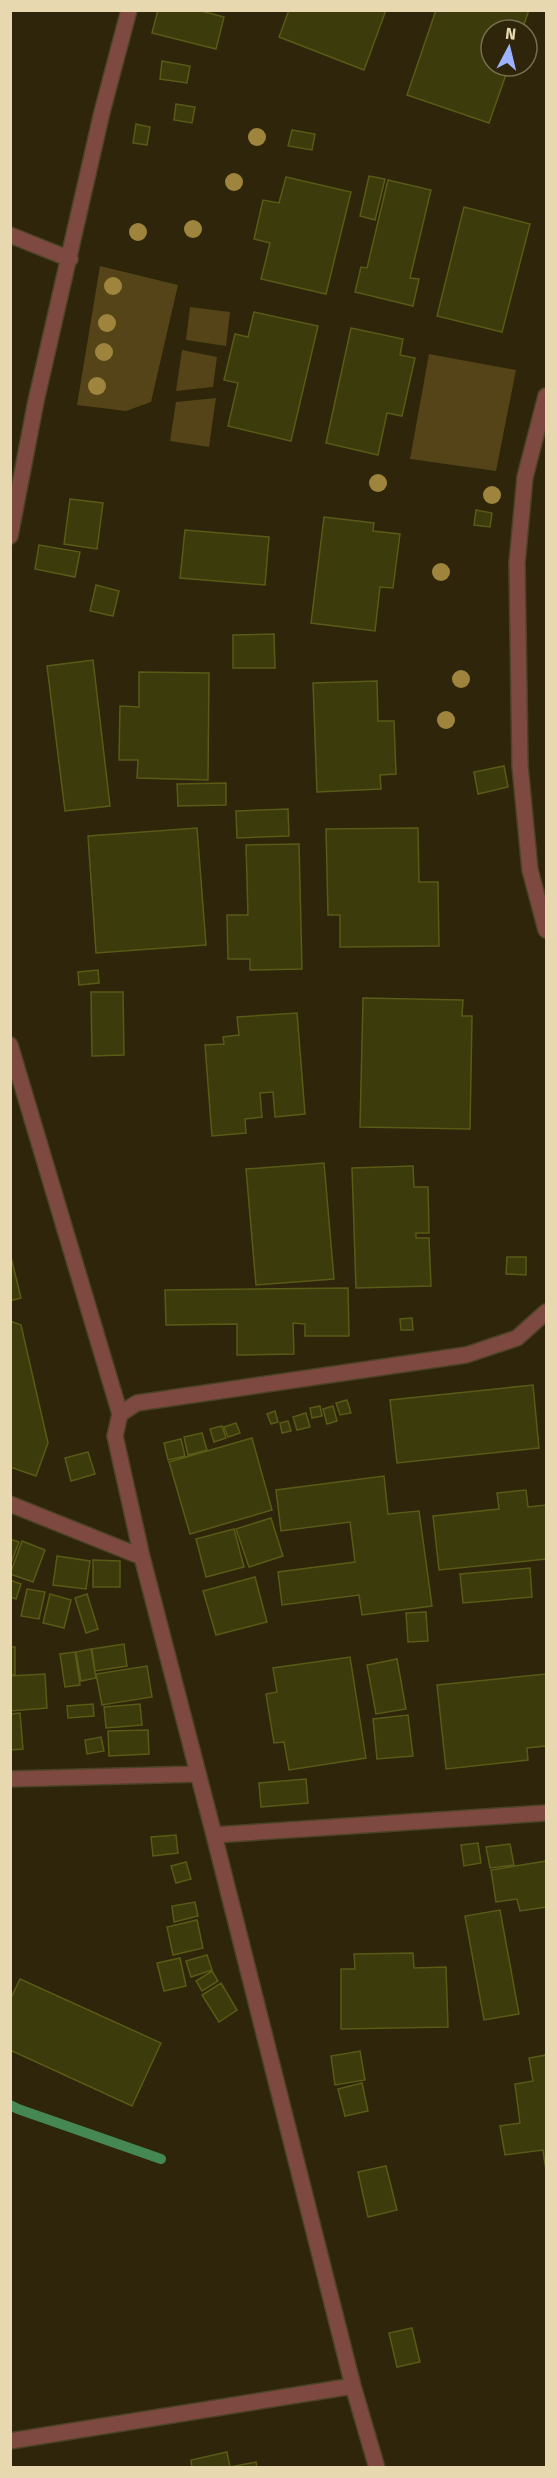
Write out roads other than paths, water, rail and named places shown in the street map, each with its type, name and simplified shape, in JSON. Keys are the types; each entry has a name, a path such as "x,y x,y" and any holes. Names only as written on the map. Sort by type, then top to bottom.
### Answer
{"street":[{"path":"10,536 36,401 102,112 129,10"},
{"path":"10,235 70,259"},
{"path":"546,396 525,477 518,563 520,766 530,870 546,930"},
{"path":"11,1048 120,1414 115,1436 142,1557 353,2386 377,2468"},
{"path":"120,1414 137,1403 466,1355 517,1338 546,1312"},
{"path":"10,1504 142,1557"},
{"path":"10,1779 197,1774"},
{"path":"214,1835 546,1813"},
{"path":"10,2441 353,2386"}],"waterway":[{"path":"10,2105 161,2159"}]}
